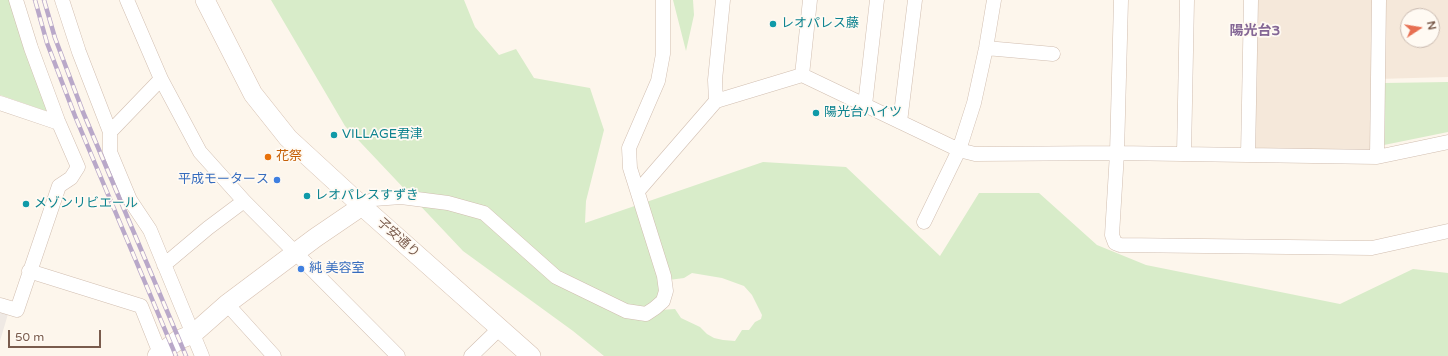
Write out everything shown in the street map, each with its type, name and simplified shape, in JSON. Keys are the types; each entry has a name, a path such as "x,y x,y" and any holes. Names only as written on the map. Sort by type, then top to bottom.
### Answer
{"street":[{"path":"0,305 16,310 59,186 71,178 78,167 59,123 31,48 16,0"},
{"path":"62,0 79,52 110,132 110,152 130,200 150,230 202,356"},
{"path":"127,0 161,79 200,152 244,201 297,252 398,356"},
{"path":"29,271 141,306 159,355 178,340 193,334 227,304 362,206 374,199 400,198 448,203 484,213 556,277 626,311 646,314 663,302 666,291 664,276 630,168 629,148 658,81 663,54 663,0"},
{"path":"716,101 715,80 723,0"},
{"path":"802,76 810,0"},
{"path":"864,105 877,0"},
{"path":"900,122 915,0"},
{"path":"924,222 959,150 974,103 986,48 994,0"},
{"path":"1121,0 1117,153 1112,235 1115,243 1120,245 1372,248 1448,232"},
{"path":"1184,154 1188,0"},
{"path":"1248,155 1251,0"},
{"path":"1377,157 1379,0"},
{"name":"子安通り","path":"208,5 253,94 288,138 362,206 531,356"},
{"path":"986,48 1053,54"},
{"path":"638,191 716,101 802,76 959,150 975,154 1117,153 1377,157 1448,142"},
{"path":"110,132 161,79"},
{"path":"0,103 59,123"},
{"path":"164,265 208,228 244,201"},
{"path":"227,304 274,356"},
{"path":"471,356 500,328"}],"shaded area":[{"path":"1251,0 1448,0 1448,77 1378,79 1377,157 1248,155"},
{"path":"0,310 8,314 0,341"}],"green space":[{"path":"0,0 12,0 50,108 46,111 0,95"},
{"path":"271,0 464,0 475,27 499,55 516,49 534,78 590,88 604,130 586,201 585,223 763,162 846,167 940,256 979,193 1039,193 1097,245 1146,265 1340,304 1413,269 1448,273 1448,356 604,356 573,331 463,251 345,126","holes":["692,273 722,278 744,286 752,295 762,315 761,319 755,322 749,330 742,330 735,341 714,338 700,327 681,318 675,309 661,310 665,290 669,280 684,278"]},
{"path":"673,0 693,0 694,15 686,51"},
{"path":"1448,82 1448,132 1384,145 1384,83"}],"railway":[{"path":"35,0 47,43 75,116 176,356"},
{"path":"44,0 55,38 83,112 186,356"}],"place":[{"name":"レオパレス藤","path":"773,24"},
{"name":"陽光台ハイツ","path":"816,113"},
{"name":"VILLAGE君津","path":"334,135"},
{"name":"花祭","path":"268,157"},
{"name":"平成モータース","path":"277,180"},
{"name":"レオパレスすずき","path":"307,196"},
{"name":"メゾンリビエール","path":"26,204"},
{"name":"純 美容室","path":"301,269"}],"district":[{"name":"陽光台3","path":"1255,31"}]}
